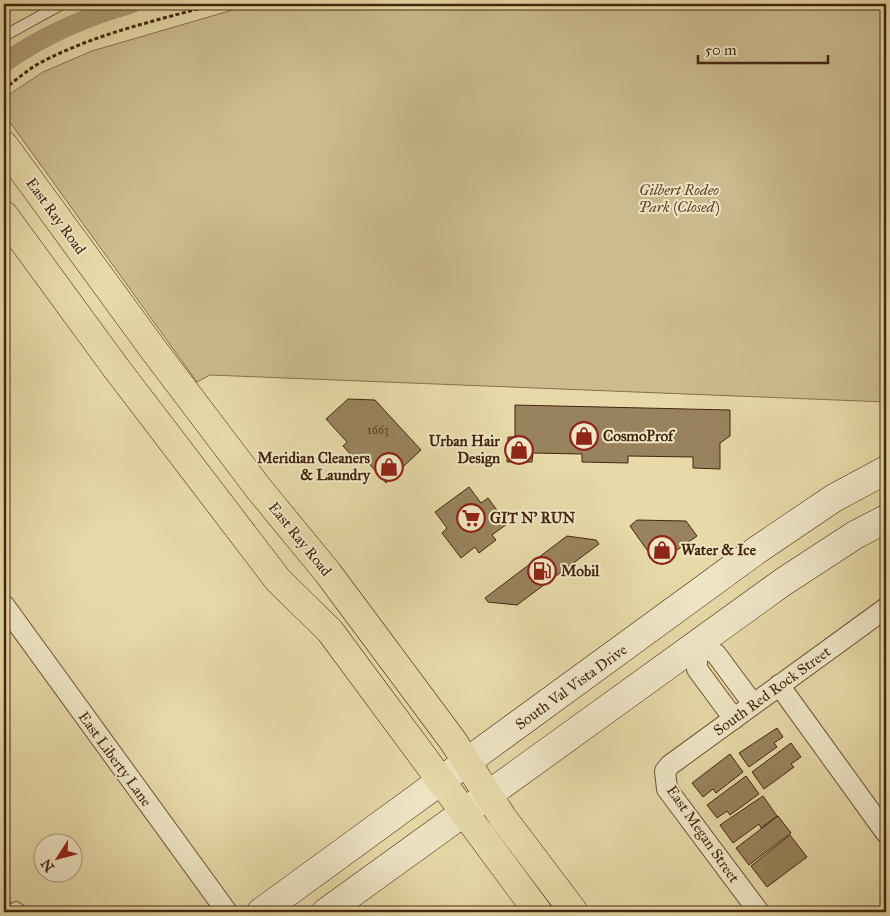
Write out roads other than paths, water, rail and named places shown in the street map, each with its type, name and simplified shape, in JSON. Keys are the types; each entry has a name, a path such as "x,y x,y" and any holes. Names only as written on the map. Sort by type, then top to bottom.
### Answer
{"main road":[{"name":"East Ray Road","path":"4,145 224,443 328,573 467,763 502,818 574,912"},
{"path":"4,215 116,368 278,580 330,631 538,912"},
{"path":"116,368 151,384 186,433 192,438 204,443 224,443"},
{"name":"South Val Vista Drive","path":"261,912 673,612 834,498 886,470"},
{"path":"326,912 783,582 855,535 886,519"},
{"path":"673,612 697,644"}],"street":[{"name":"East Liberty Lane","path":"4,606 227,912"},
{"name":"South Red Rock Street","path":"665,779 665,771 670,765 886,608"},
{"path":"734,719 697,669 697,644 716,654 753,704"},
{"path":"779,685 886,833"},
{"name":"East Megan Street","path":"665,779 667,789 759,912"}],"lane":[{"path":"4,36 62,4"},
{"path":"8,912 16,907 24,912"}],"waterway":[{"path":"4,63 49,35 97,15 131,4"}],"place":[{"name":"CosmoProf","path":"584,436"},
{"name":"Urban Hair Design","path":"519,450"},
{"name":"Meridian Cleaners & Laundry","path":"389,467"},
{"name":"GIT N' RUN","path":"471,518"},
{"name":"Water & Ice","path":"662,550"},
{"name":"Mobil","path":"542,571"}],"park label":[{"name":"Gilbert Rodeo Park (Closed)","path":"679,198"}]}
